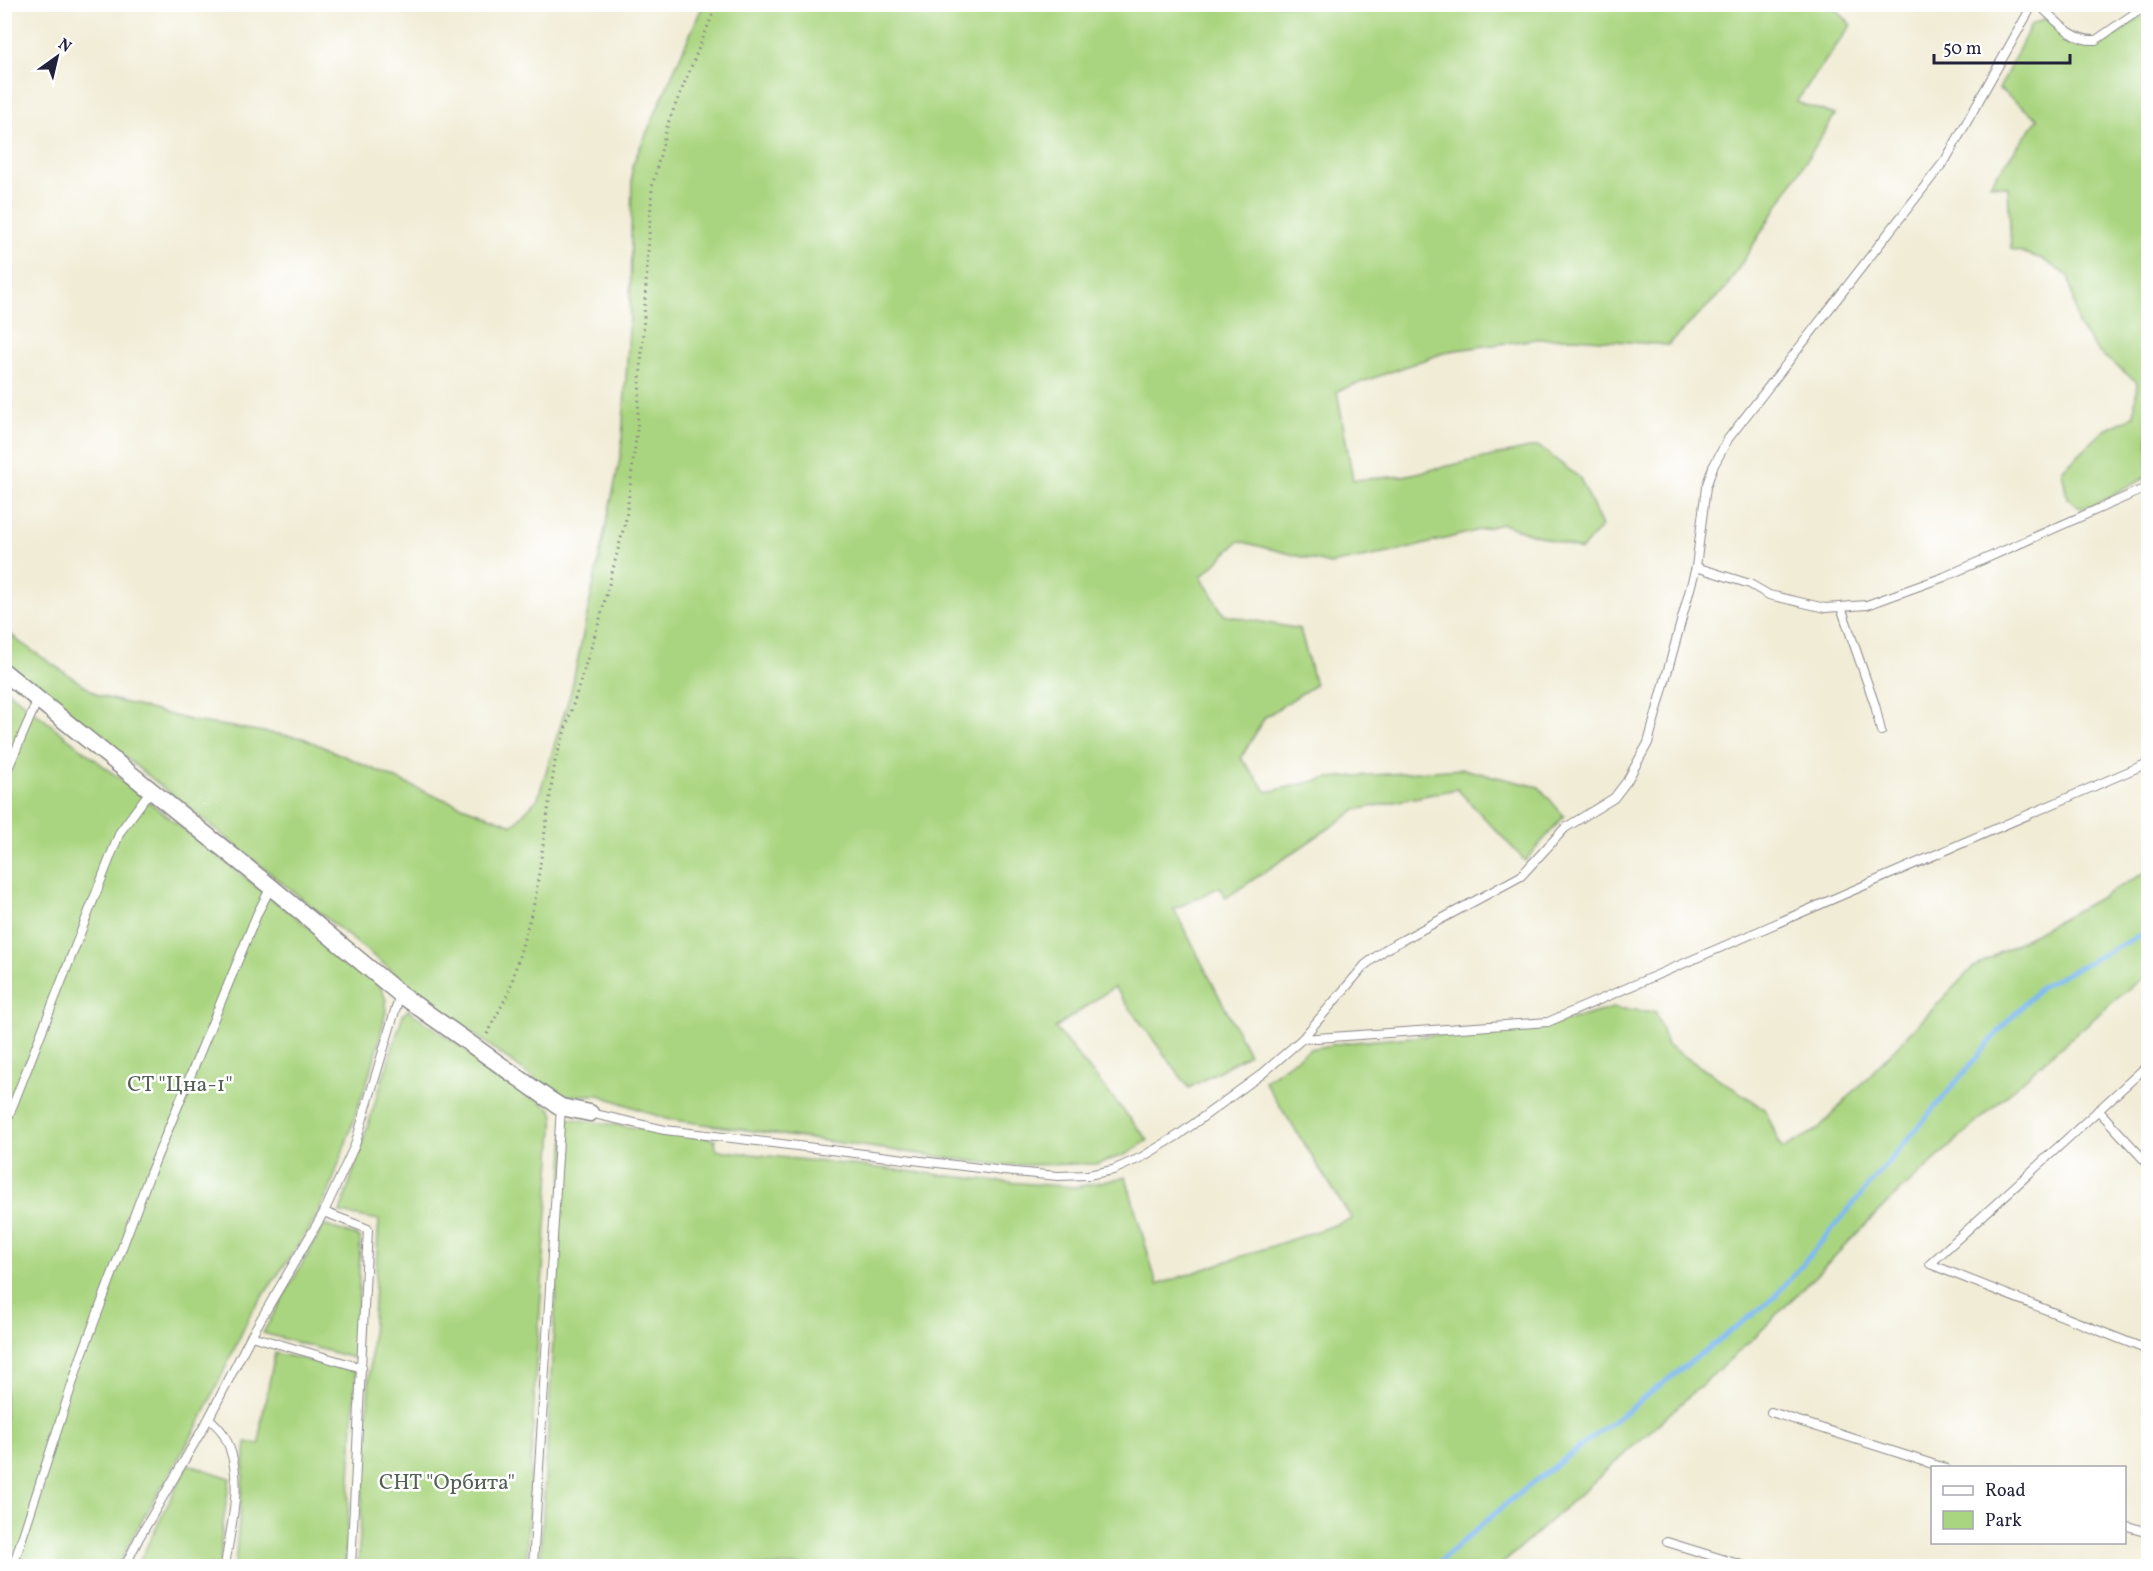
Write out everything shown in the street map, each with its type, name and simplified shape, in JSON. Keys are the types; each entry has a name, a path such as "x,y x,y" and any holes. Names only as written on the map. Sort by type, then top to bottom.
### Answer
{"street":[{"path":"4,672 151,789 400,994 561,1107 590,1113"}],"lane":[{"path":"590,1113 665,1130 1004,1171 1058,1176 1088,1175 1113,1170 1142,1157 1177,1136 1262,1074 1302,1039 1365,964 1386,949 1521,876 1565,828 1614,798 1627,781 1648,743 1696,567 1706,487 1713,467 1728,439 1946,159 2033,4"},
{"path":"2038,4 2070,32 2086,41 2096,40 2148,4"},
{"path":"1696,567 1750,584 1769,595 1826,608 1867,605 1944,577 2148,487"},
{"path":"1841,607 1875,705 1881,731"},
{"path":"4,778 38,699"},
{"path":"1302,1039 1548,1022 2148,763"},
{"path":"4,1128 120,832 151,789"},
{"path":"13,1566 80,1360 149,1176 258,912 271,887"},
{"path":"125,1566 209,1418 251,1336 324,1212 355,1145 400,994"},
{"path":"2148,1065 1930,1264 2148,1350"},
{"path":"533,1566 561,1107"},
{"path":"2098,1110 2148,1164"},
{"path":"324,1212 368,1229 351,1566"},
{"path":"251,1336 362,1368"},
{"path":"1771,1412 1942,1466"},
{"path":"209,1418 224,1434 236,1463 236,1493 225,1566"},
{"path":"2126,1526 2148,1533"},
{"path":"1667,1542 1745,1566"}],"path":[{"path":"477,1049 490,1031 509,992 535,900 555,762 600,619 626,519 637,430 652,187 668,123 717,4"}],"green space":[{"path":"1832,4 1851,25 1796,102 1835,115 1726,288 1668,345 1575,338 1536,339 1449,351 1337,391 1353,480 1403,476 1538,446 1580,478 1602,526 1581,550 1502,524 1399,551 1330,564 1239,541 1201,577 1224,615 1300,629 1315,685 1265,717 1241,758 1267,792 1328,778 1463,769 1539,787 1564,816 1525,861 1457,789 1356,810 1226,898 1220,887 1174,909 1249,1054 1189,1088 1114,987 1055,1028 1148,1140 1127,1154 1097,1164 1000,1165 666,1119 599,1095 557,1096 421,994 5,661 4,629 100,696 193,721 303,738 430,794 513,825 538,798 571,691 621,454 630,315 632,166 703,5"},
{"path":"2148,10 2148,476 2093,506 2080,508 2067,498 2062,470 2105,430 2134,416 2137,382 2097,351 2078,325 2069,277 2042,259 2011,249 2008,187 1990,184 2038,119 1999,89 2031,25 2047,18 2074,42 2091,46 2100,44 2118,34"},
{"name":"СТ \"Цна-1\"","path":"4,688 370,975 381,988 386,1000 386,1011 376,1055 329,1192 308,1231 251,1313 200,1422 134,1534 118,1566 5,1566"},
{"path":"2148,871 2148,974 2048,1058 1887,1203 1756,1336 1500,1566 540,1566 566,1118 715,1139 716,1150 1006,1182 1076,1187 1126,1177 1157,1285 1352,1219 1264,1081 1310,1049 1343,1043 1551,1025 1613,1008 1656,1012 1667,1045 1765,1109 1782,1149 1817,1130 1972,968"},
{"name":"CНТ \"Орбита\"","path":"408,1010 551,1109 554,1115 535,1381 526,1566 358,1566 379,1220 340,1213 403,1015"},
{"path":"324,1225 360,1237 357,1359 263,1333"},
{"name":"CНТ \"Орбита\"","path":"275,1353 356,1371 345,1566 235,1566 246,1442 260,1444 261,1423"},
{"path":"188,1464 230,1478 222,1531 220,1566 137,1566"}],"waterway":[{"path":"1435,1566 1507,1503 1774,1298 2004,1025 2041,987 2148,931"}]}
